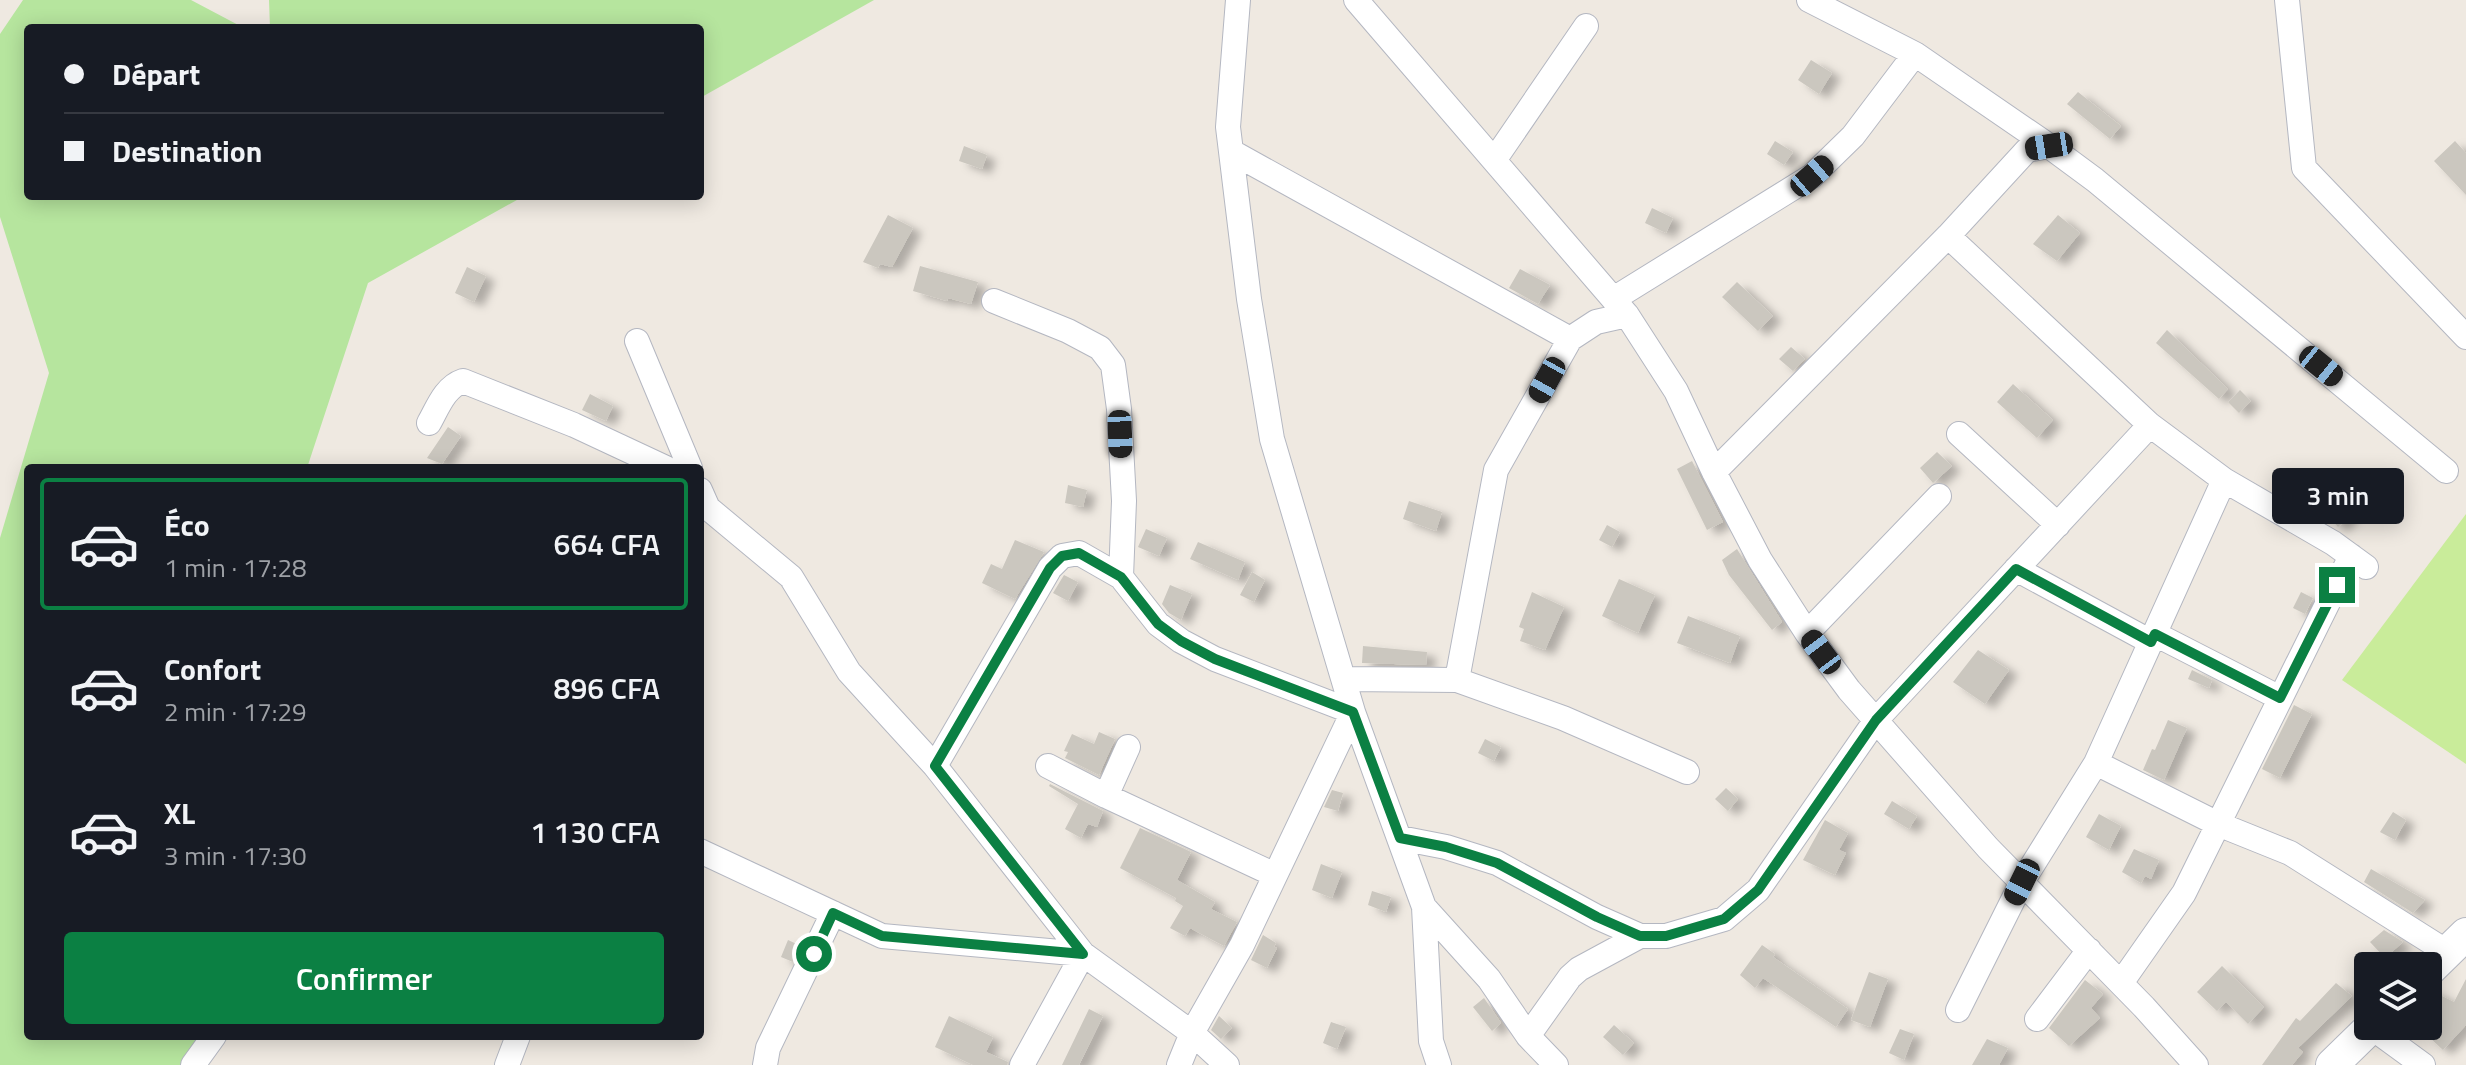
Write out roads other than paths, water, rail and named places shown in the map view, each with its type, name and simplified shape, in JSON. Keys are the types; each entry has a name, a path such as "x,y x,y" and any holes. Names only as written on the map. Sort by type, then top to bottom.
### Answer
{"street":[{"path":"1238,0 1228,127 1249,299 1272,439 1353,712 1424,907 1431,1041 1439,1065"},
{"path":"1356,0 1621,306 1676,391 1760,560 1807,633 1849,690 1988,848 2121,983 2196,1065"},
{"path":"1809,0 1915,54 2095,180 2446,471"},
{"path":"2287,0 2304,168 2466,337"},
{"path":"1495,159 1586,26"},
{"path":"1457,680 1496,470 1570,339 1812,176 1853,136 1915,54"},
{"path":"1714,472 1948,236 2027,150 2049,146"},
{"path":"1232,152 1570,339"},
{"path":"1948,236 2150,425 2224,480 2358,562 2280,698 2184,893 2121,983"},
{"path":"994,301 1068,331 1100,348 1113,365 1119,409 1124,501 1121,577"},
{"path":"637,341 688,464"},
{"path":"429,423 454,384 463,381 574,425 657,464"},
{"path":"1400,838 1446,847 1497,863 1597,917 1640,936 1666,936 1724,919 1758,890 1876,720 2150,425"},
{"path":"1959,434 2058,525"},
{"path":"1958,1010 2022,882 2096,763 2224,480"},
{"path":"1807,633 1939,496"},
{"path":"704,506 791,577 849,672 935,766 1083,954 1192,1033 1227,1065"},
{"path":"935,766 1050,568 1062,556 1079,553 1121,577 1158,624 1181,641 1215,659 1353,712"},
{"path":"2016,569 2280,698"},
{"path":"1344,679 1457,680 1563,718 1687,772"},
{"path":"1179,1065 1192,1033 1242,945 1353,712"},
{"path":"1106,796 1128,747"},
{"path":"2096,763 2218,824 2290,853 2447,952"},
{"path":"1048,766 1275,875"},
{"path":"704,853 882,936 1083,954"},
{"path":"1424,907 1489,979 1528,1036 1556,1065"},
{"path":"765,1065 768,1048 833,913"},
{"path":"1528,1036 1570,977 1640,936"},
{"path":"2037,1019 2089,950"},
{"path":"1022,1065 1083,954"},
{"path":"193,1065 211,1040"},
{"path":"507,1065 516,1040"},
{"path":"2332,1065 2358,1040"},
{"path":"2390,1040 2423,1065"}]}
